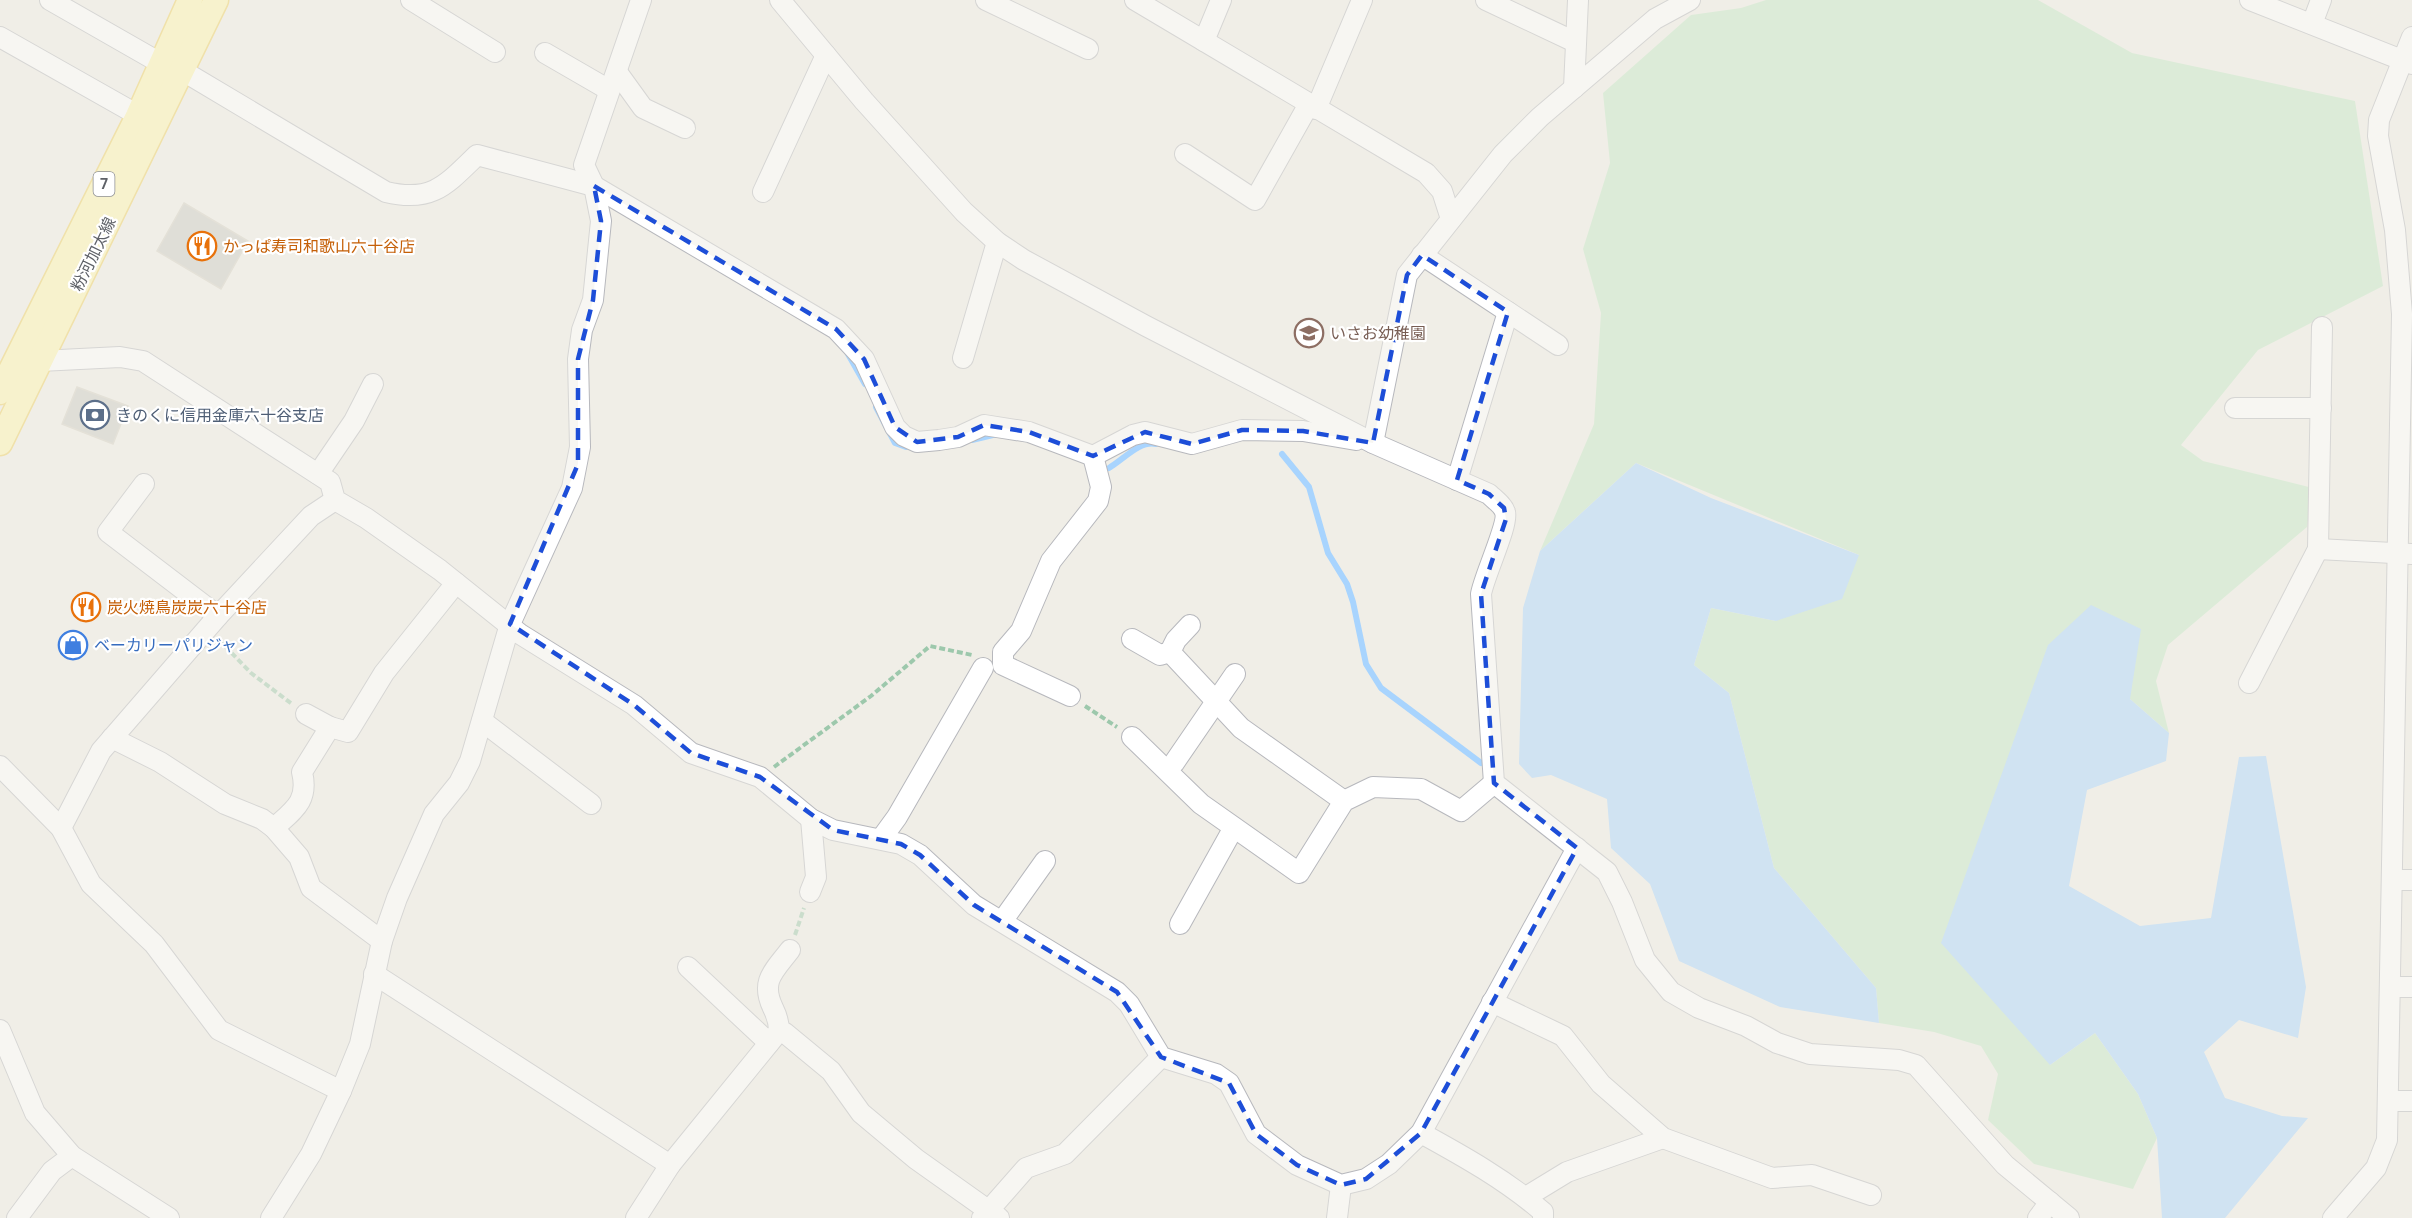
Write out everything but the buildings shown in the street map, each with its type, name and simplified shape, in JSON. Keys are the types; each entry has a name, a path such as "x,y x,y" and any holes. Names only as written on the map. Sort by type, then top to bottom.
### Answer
{"main road":[{"name":"粉河加太線","path":"172,67 190,0"},
{"name":"粉河加太線","path":"0,443 40,361 172,67 216,0"},
{"name":"粉河加太線","path":"0,392 7,363 147,120"},
{"path":"7,363 40,361"}],"street":[{"path":"51,0 172,67 386,192 433,193 444,187 477,155 594,186 836,329 864,359 895,427 904,436 917,442 958,437 984,425 1029,432 1093,456 1133,435 1145,432 1192,444 1242,430 1303,431 1373,443"},
{"path":"411,0 495,52"},
{"path":"271,1218 310,1154 341,1091 360,1044 382,941 397,898 434,814 459,783 470,761 510,624 572,488 580,447 578,359 582,330 593,300 601,220 594,186 584,165 641,0"},
{"path":"780,0 964,212 996,242 1024,260 1136,320 1373,443 1489,494 1504,508 1506,519 1484,576 1481,594 1494,783 1532,816 1607,872 1622,902 1645,960 1671,992 1699,1008 1746,1026 1777,1043 1810,1054 1899,1060 1916,1065 2005,1165 2069,1218"},
{"path":"986,0 1089,49"},
{"path":"1135,0 1426,173 1443,191 1451,219"},
{"path":"1204,41 1221,0"},
{"path":"1185,154 1255,200 1312,107 1362,0"},
{"path":"1485,0 1575,42"},
{"path":"1574,88 1578,0"},
{"path":"1373,443 1407,275 1503,154 1574,88 1656,20 1690,0"},
{"path":"2250,0 2407,62"},
{"path":"2312,24 2322,0"},
{"path":"0,37 147,120"},
{"path":"2333,1218 2376,1168 2387,1140 2392,880 2403,771 2406,447 2402,314 2404,234 2378,136 2379,120 2407,62 2412,37"},
{"path":"546,53 609,90"},
{"path":"763,192 826,55"},
{"path":"617,72 643,108 685,128"},
{"path":"963,358 996,242"},
{"path":"1422,255 1558,345"},
{"path":"1456,480 1509,312"},
{"path":"2249,682 2318,549 2322,327"},
{"path":"40,361 120,357 143,361 330,482 335,500 366,518 456,583 520,634 634,705 691,753 760,777 812,819 833,830 901,844 920,855 974,905 1004,920 1117,992 1129,1004 1161,1057 1216,1074 1229,1083 1256,1134 1297,1165 1341,1185 1366,1179 1374,1174 1389,1164 1420,1133 1577,848"},
{"path":"318,474 354,421 373,384"},
{"path":"2235,408 2321,408"},
{"path":"1070,696 1003,665 1003,652 1021,631 1052,561 1098,501 1101,487 1093,456"},
{"path":"144,484 108,532 213,622"},
{"path":"61,828 75,805 93,763 112,738 213,622 311,516 335,500"},
{"path":"2318,549 2405,553"},
{"path":"306,714 330,727 348,732 384,673 456,583"},
{"path":"1132,639 1160,655 1170,652 1176,640 1190,625"},
{"path":"1170,652 1241,728 1344,801"},
{"path":"881,839 897,817 983,668"},
{"path":"1174,763 1235,674"},
{"path":"482,721 591,804"},
{"path":"274,828 298,806 306,787 302,772 330,727"},
{"path":"1132,737 1201,804 1233,829 1299,873 1344,801 1373,787 1421,789 1461,811 1494,783"},
{"path":"112,738 160,762 225,804 262,819 274,828 299,857 312,888 382,941"},
{"path":"0,766 61,828 91,884 154,944 219,1030 341,1091"},
{"path":"810,892 816,878 812,819"},
{"path":"1180,924 1233,829"},
{"path":"1004,920 1045,861"},
{"path":"2392,880 2412,880"},
{"path":"636,1218 670,1165 773,1037 779,1022 766,995 768,979 790,950"},
{"path":"688,967 773,1037"},
{"path":"374,974 670,1165"},
{"path":"2390,987 2412,987"},
{"path":"1492,1002 1563,1036 1601,1084 1663,1138 1772,1178 1812,1175 1871,1195"},
{"path":"0,1030 35,1113 72,1155 169,1218"},
{"path":"773,1037 785,1033 831,1071 861,1113 990,1216 1026,1168 1065,1154 1161,1057"},
{"path":"2388,1101 2412,1101"},
{"path":"1420,1133 1460,1154 1526,1197 1543,1212 1543,1218"},
{"path":"1526,1197 1567,1172 1663,1138"},
{"path":"17,1218 52,1171 72,1155"},
{"path":"1337,1218 1341,1185"},
{"path":"2038,1218 2050,1202"}],"path":[{"path":"213,622 251,673 306,714"},
{"path":"760,777 871,696 930,646 971,656 1003,652"},
{"path":"1070,696 1132,737"},
{"path":"790,950 810,892"}],"highlighted area":[{"path":"594,186 836,329 864,359 895,427 917,442 958,437 984,425 1029,432 1093,456 1145,432 1192,444 1242,430 1303,431 1373,443 1407,275 1422,255 1508,312 1457,480 1489,494 1504,508 1506,519 1481,594 1494,783 1577,848 1421,1133 1366,1179 1341,1185 1297,1165 1256,1134 1229,1083 1161,1057 1117,992 974,905 920,855 901,844 833,830 760,777 691,753 634,705 510,624 578,464 578,359 593,300 601,221"}],"green space":[{"path":"1766,0 2038,0 2132,53 2355,101 2383,286 2258,350 2181,445 2203,461 2313,488 2307,527 2168,645 2156,681 2169,733 2130,699 2091,606 2050,1065 2095,1033 2138,1094 2157,1138 2133,1189 2034,1164 1988,1120 1998,1074 1981,1046 1934,1032 1879,1023 1876,988 1774,868 1729,693 1694,665 1711,608 1776,621 1859,555 1636,463 1540,551 1594,424 1601,313 1583,249 1610,163 1603,93 1691,15 1741,8"}],"water":[{"path":"1636,463 1711,498 1859,555 1842,599 1776,621 1711,608 1694,665 1729,693 1774,868 1876,988 1879,1023 1780,1007 1679,961 1650,884 1611,848 1607,799 1551,775 1532,778 1519,764 1523,608 1540,551"},
{"path":"2091,605 2141,629 2130,699 2169,733 2166,761 2087,790 2069,886 2140,926 2211,918 2239,757 2266,756 2306,987 2298,1038 2239,1020 2204,1052 2225,1098 2282,1116 2308,1118 2225,1218 2162,1218 2157,1138 2138,1094 2095,1033 2050,1065 1941,943 2048,645"}],"waterway":[{"path":"848,354 865,384"},
{"path":"876,407 895,443 906,447"},
{"path":"972,440 997,434"},
{"path":"1109,468 1138,448 1156,444"},
{"path":"1282,454 1309,487 1328,553 1347,584 1353,602 1366,664 1381,688 1481,763"}],"place":[{"name":"かっぱ寿司和歌山六十谷店","path":"202,246"},
{"name":"いさお幼稚園","path":"1309,333"},
{"name":"きのくに信用金庫六十谷支店","path":"95,415"},
{"name":"炭火焼鳥炭炭六十谷店","path":"86,607"},
{"name":"ベーカリーパリジャン","path":"73,645"}]}
